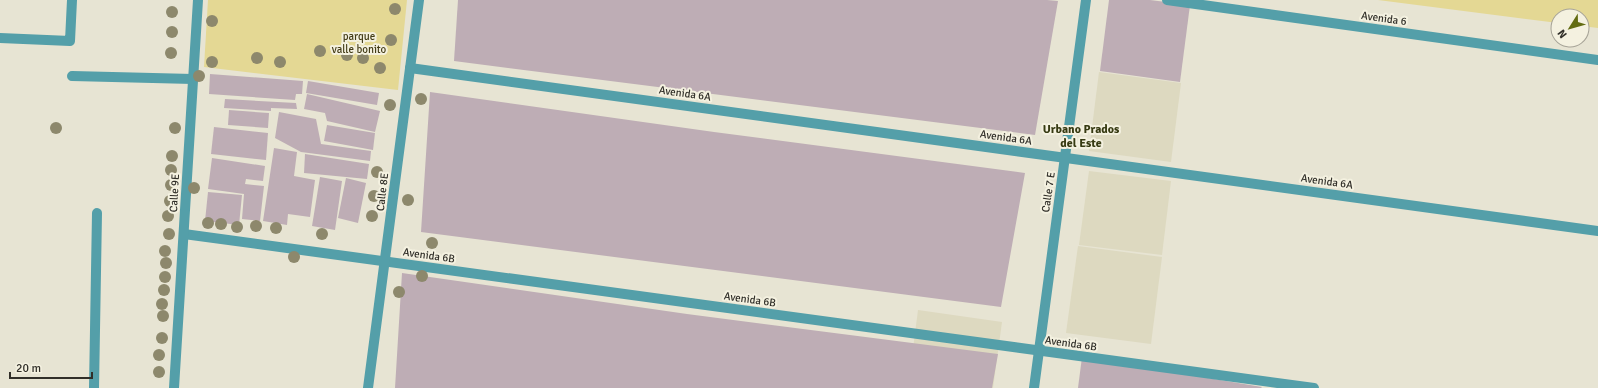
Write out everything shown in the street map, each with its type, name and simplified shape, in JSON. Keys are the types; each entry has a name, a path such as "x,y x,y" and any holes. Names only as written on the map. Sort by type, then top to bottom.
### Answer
{"street":[{"path":"0,38 70,41 72,0"},
{"name":"Calle 9E","path":"174,388 198,0"},
{"name":"Calle 8E","path":"368,388 419,0"},
{"name":"Calle 7 E","path":"1034,388 1086,0"},
{"name":"Avenida 6","path":"1167,0 1598,60"},
{"name":"Avenida 6A","path":"410,68 1598,231"},
{"path":"72,76 193,79"},
{"path":"94,388 97,212"},
{"name":"Avenida 6B","path":"184,234 1314,388"}],"shaded area":[{"path":"1099,72 1181,83 1171,162 1089,151"},
{"path":"1089,171 1171,181 1162,255 1079,245"},
{"path":"1078,246 1162,257 1151,344 1066,333"},
{"path":"918,310 1002,322 993,388 908,388"}],"green space":[{"name":"parque valle bonito","path":"208,0 407,0 398,90 204,67"},
{"path":"1378,0 1598,0 1598,28 1590,27 1590,8 1550,8 1550,22"}],"building":[{"path":"458,0 1058,1 1035,135 454,61"},
{"path":"1109,0 1150,0 1190,5 1180,82 1100,71"},
{"path":"210,74 303,81 302,94 296,94 295,100 209,94"},
{"path":"308,81 379,93 377,105 306,93"},
{"path":"430,92 714,132 1025,173 1001,307 421,232"},
{"path":"307,94 380,111 375,132 327,121 325,113 304,109"},
{"path":"225,99 296,103 297,109 271,108 271,111 224,108"},
{"path":"229,110 269,113 268,128 228,125"},
{"path":"279,112 316,119 321,144 371,151 370,161 301,152 275,138"},
{"path":"327,125 375,133 373,150 324,141"},
{"path":"214,127 268,133 266,160 211,154"},
{"path":"274,148 297,152 294,176 315,180 310,217 288,214 287,225 263,221"},
{"path":"305,154 369,164 367,179 304,173"},
{"path":"212,158 265,166 263,181 246,179 245,184 264,186 260,221 242,219 244,194 208,189"},
{"path":"320,177 342,181 335,230 312,226"},
{"path":"346,178 366,183 358,223 338,218"},
{"path":"208,192 242,195 239,225 205,221"},
{"path":"402,273 687,314 998,354 992,388 395,388"},
{"path":"1082,357 1262,387 1078,388"}],"district":[{"name":"Urbano Prados del Este","path":"1081,136"}]}
